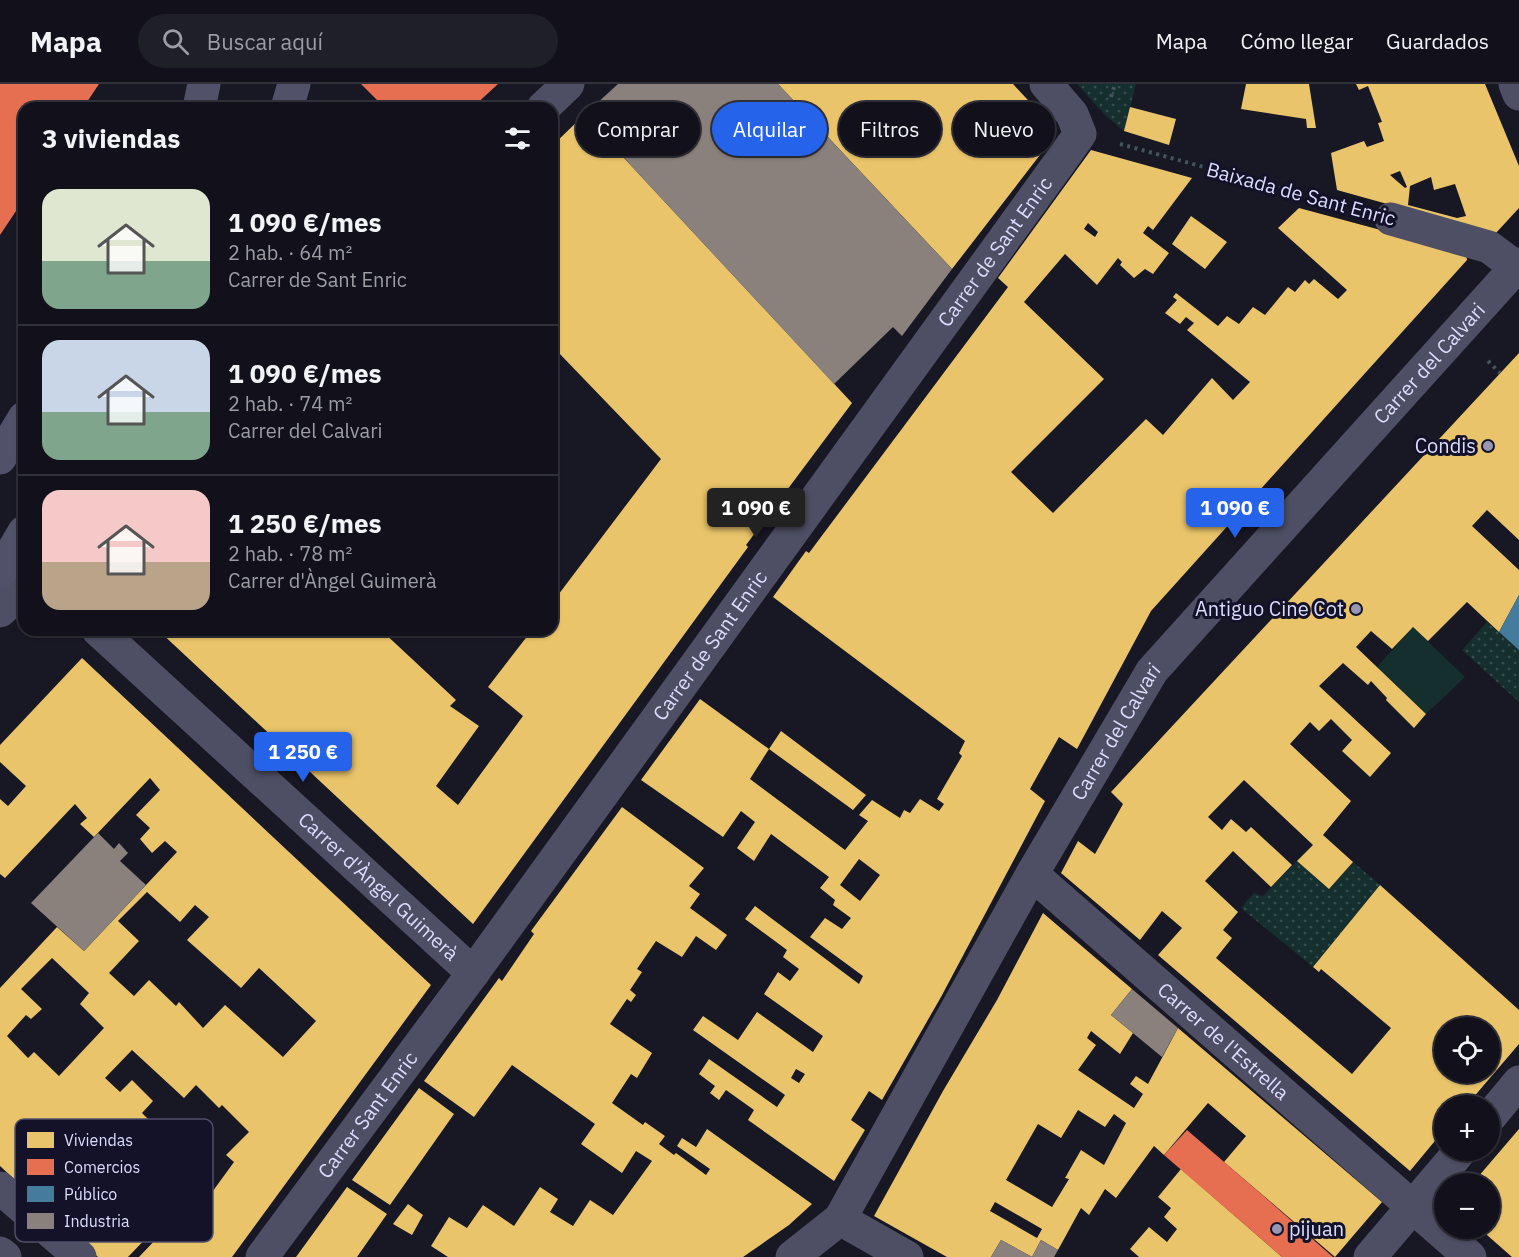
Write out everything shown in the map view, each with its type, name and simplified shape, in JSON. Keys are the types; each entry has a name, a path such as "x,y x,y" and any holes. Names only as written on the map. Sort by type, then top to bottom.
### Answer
{"street":[{"path":"200,102 204,84"},
{"path":"289,102 294,84"},
{"path":"549,102 568,84"},
{"path":"1046,84 1072,114 1080,134"},
{"path":"1515,84 1519,94"},
{"name":"Carrer de Sant Enric","path":"473,973 1080,134"},
{"name":"Baixada de Sant Enric","path":"1391,219 1489,247 1517,265"},
{"name":"Carrer del Calvari","path":"792,1257 840,1219 1032,874 1152,670 1517,265"},
{"path":"0,458 18,428"},
{"path":"0,572 18,542"},
{"path":"0,611 18,594"},
{"name":"Carrer d'Àngel Guimerà","path":"105,636 473,973"},
{"name":"Carrer de l'Estrella","path":"1032,874 1470,1257"},
{"name":"Carrer Sant Enric","path":"262,1257 473,973"},
{"path":"1500,1105 1519,1082"},
{"path":"1370,1257 1452,1161"},
{"path":"0,1188 15,1201"},
{"path":"840,1219 907,1257"},
{"path":"63,1242 80,1257"},
{"path":"0,1252 5,1257"}],"path":[{"name":"Baixada de Sant Enric","path":"1080,134 1391,219"}],"green space":[{"path":"1077,84 1136,84 1124,131 1105,115"},
{"path":"1487,622 1519,650 1519,702 1462,650"},
{"path":"1413,627 1465,677 1426,714 1377,667"},
{"path":"1297,861 1329,888 1353,862 1380,885 1313,967 1241,908 1254,893 1263,896"}],"building: Viviendas":[{"path":"778,84 1013,84 1030,102 953,102 953,156 1039,156 952,269 846,156 941,156 941,102 839,102 839,149 827,136 827,102 795,102"},
{"path":"1246,84 1309,84 1316,128 1307,128 1306,119 1241,109"},
{"path":"1356,84 1485,84 1519,166 1519,208 1495,234 1337,190 1331,153 1364,141 1367,147 1384,141 1378,123 1382,122 1368,86 1359,90","holes":["1400,171 1407,187 1405,188 1390,175","1431,177 1434,190 1455,184 1466,216 1457,218 1408,205 1410,186"]},
{"path":"1130,107 1176,119 1169,145 1124,131"},
{"path":"576,123 576,156 622,156 852,403 746,545 748,547 473,924 164,636 387,636 456,700 450,706 479,726 436,786 458,805 523,716 488,687 527,636 558,636 558,595 661,459 558,352 558,140"},
{"path":"1091,150 1192,178 1153,230 1148,226 1143,233 1169,253 1153,274 1145,269 1134,278 1120,265 1122,262 1118,258 1097,285 1065,254 1024,302 1104,379 1011,472 1053,513 1146,419 1163,435 1212,378 1233,400 1250,382 1187,330 1194,323 1186,317 1180,324 1165,313 1177,300 1173,297 1176,293 1218,326 1227,316 1239,324 1253,307 1265,315 1288,287 1295,292 1305,280 1309,284 1314,279 1338,299 1347,290 1278,228 1299,208 1466,253 1467,260 1151,611 1077,749 1059,737 1030,789 1045,801 941,997 882,1100 869,1091 851,1120 865,1130 834,1181 748,1120 754,1110 726,1090 719,1100 710,1093 715,1086 699,1074 709,1059 777,1107 785,1095 693,1030 703,1016 738,1040 757,1012 813,1052 823,1036 764,994 778,972 790,981 799,969 783,957 787,950 745,919 755,906 859,984 863,976 810,937 825,918 842,929 851,918 833,905 835,900 820,888 829,877 771,834 754,861 737,848 755,822 741,811 723,837 641,780 700,699 769,749 750,779 845,850 868,821 859,815 872,800 900,818 904,810 910,813 920,799 939,811 944,804 937,799 962,756 959,753 965,741 773,597 806,551 809,553 1008,287 998,278","holes":["1088,223 1098,232 1095,237 1084,229","859,859 880,875 860,901 840,885","796,1069 805,1074 799,1083 791,1078"]},
{"path":"1191,216 1227,242 1205,269 1172,244"},
{"path":"1519,353 1519,540 1487,510 1472,526 1519,570 1519,595 1499,632 1467,602 1428,641 1413,627 1392,649 1371,631 1356,647 1426,714 1414,728 1371,681 1368,685 1343,663 1319,686 1391,753 1370,777 1342,751 1352,740 1331,719 1319,731 1310,722 1290,744 1351,801 1323,835 1353,862 1329,889 1297,861 1313,845 1244,780 1208,817 1222,830 1231,819 1246,832 1251,827 1292,865 1271,887 1233,851 1205,881 1238,912 1223,930 1232,938 1216,958 1352,1074 1391,1028 1321,969 1319,972 1313,967 1380,885 1519,1010 1519,1044 1500,1066 1500,1017 1434,1017 1434,1083 1486,1083 1475,1095 1434,1095 1434,1142 1410,1171 1158,955 1182,928 1162,911 1140,940 1061,873 1078,841 1095,854 1123,804 1111,792"},
{"path":"82,658 431,985 232,1257 139,1257 153,1242 213,1242 213,1191 234,1162 226,1155 249,1132 222,1105 219,1108 196,1085 184,1098 132,1050 105,1078 120,1092 132,1080 153,1101 142,1113 148,1119 15,1119 15,1180 0,1166 0,988 57,927 84,951 177,852 165,841 152,853 140,839 150,828 136,815 160,790 150,778 94,837 80,824 87,818 75,804 5,878 0,874 0,799 8,806 26,786 0,762 0,745","holes":["147,892 180,922 195,905 209,917 187,940 241,988 259,968 316,1021 283,1057 225,1005 203,1028 179,1002 176,1006 149,980 134,996 109,973 139,941 118,921","52,958 89,993 80,1004 104,1028 59,1076 34,1052 28,1058 7,1036 26,1015 31,1019 42,1009 21,989"]},
{"path":"781,731 866,795 853,810 769,749"},
{"path":"622,807 704,868 689,886 700,894 690,908 727,935 716,950 696,936 682,957 656,941 637,969 642,972 630,990 636,995 631,1002 627,999 610,1024 652,1053 637,1078 631,1074 612,1103 643,1125 645,1122 665,1136 659,1144 674,1155 676,1153 706,1175 710,1169 677,1146 682,1138 696,1147 707,1129 812,1204 789,1225 743,1257 448,1257 431,1246 449,1217 467,1228 483,1205 514,1226 540,1187 558,1199 550,1212 573,1226 590,1200 613,1215 652,1161 636,1151 622,1173 581,1144 595,1124 512,1065 474,1117 424,1081 499,978 502,981 534,934 531,931"},
{"path":"1043,913 1132,989 1111,1015 1133,1033 1120,1054 1091,1031 1087,1038 1096,1045 1078,1070 1134,1108 1143,1094 1130,1084 1136,1076 1148,1084 1178,1028 1382,1202 1335,1257 1224,1162 1246,1136 1208,1103 1164,1155 1154,1146 1116,1198 1105,1189 1089,1215 1081,1208 1058,1250 1041,1240 1032,1257 1001,1240 991,1257 947,1257 874,1216 943,1091 997,1000","holes":["1078,1110 1105,1127 1114,1114 1126,1123 1104,1165 1081,1150 1065,1178 1069,1179 1052,1207 1006,1180 1038,1124 1061,1138","995,1202 1042,1229 1037,1238 990,1211"]},
{"path":"419,1088 454,1114 390,1205 352,1180"},
{"path":"1519,1129 1519,1257 1512,1257 1492,1239 1500,1239 1500,1173 1481,1173 1492,1161 1500,1161 1500,1151"},
{"path":"1181,1169 1282,1257 1139,1257 1130,1249 1149,1227 1167,1242 1177,1229 1164,1217 1171,1208 1158,1197"},
{"path":"347,1187 387,1214 357,1257 296,1257"},
{"path":"408,1204 423,1215 412,1235 393,1224"},
{"path":"82,1242 142,1242 128,1257 98,1257"}],"building: Comercios":[{"path":"0,84 99,84 87,102 18,102 18,208 0,235"},
{"path":"361,84 498,84 478,102 379,102"},
{"path":"1187,1130 1333,1257 1282,1257 1164,1155"}],"building: Público":[{"path":"1519,595 1519,650 1499,632"}],"building: Industria":[{"path":"618,84 778,84 795,102 712,102 712,156 827,156 827,136 839,149 839,156 846,156 952,269 902,336 893,327 834,384 622,156 700,156 700,102 598,102"},
{"path":"98,833 114,849 119,843 128,853 120,861 146,885 84,951 31,903"},
{"path":"1132,989 1178,1028 1162,1057 1111,1015"},
{"path":"1001,1240 1032,1257 991,1257"},
{"path":"1041,1240 1058,1250 1054,1257 1032,1257"}],"place":[{"name":"Condis","path":"1488,446"},
{"name":"Antiguo Cine Cot","path":"1356,609"},
{"name":"pijuan","path":"1277,1229"}]}
